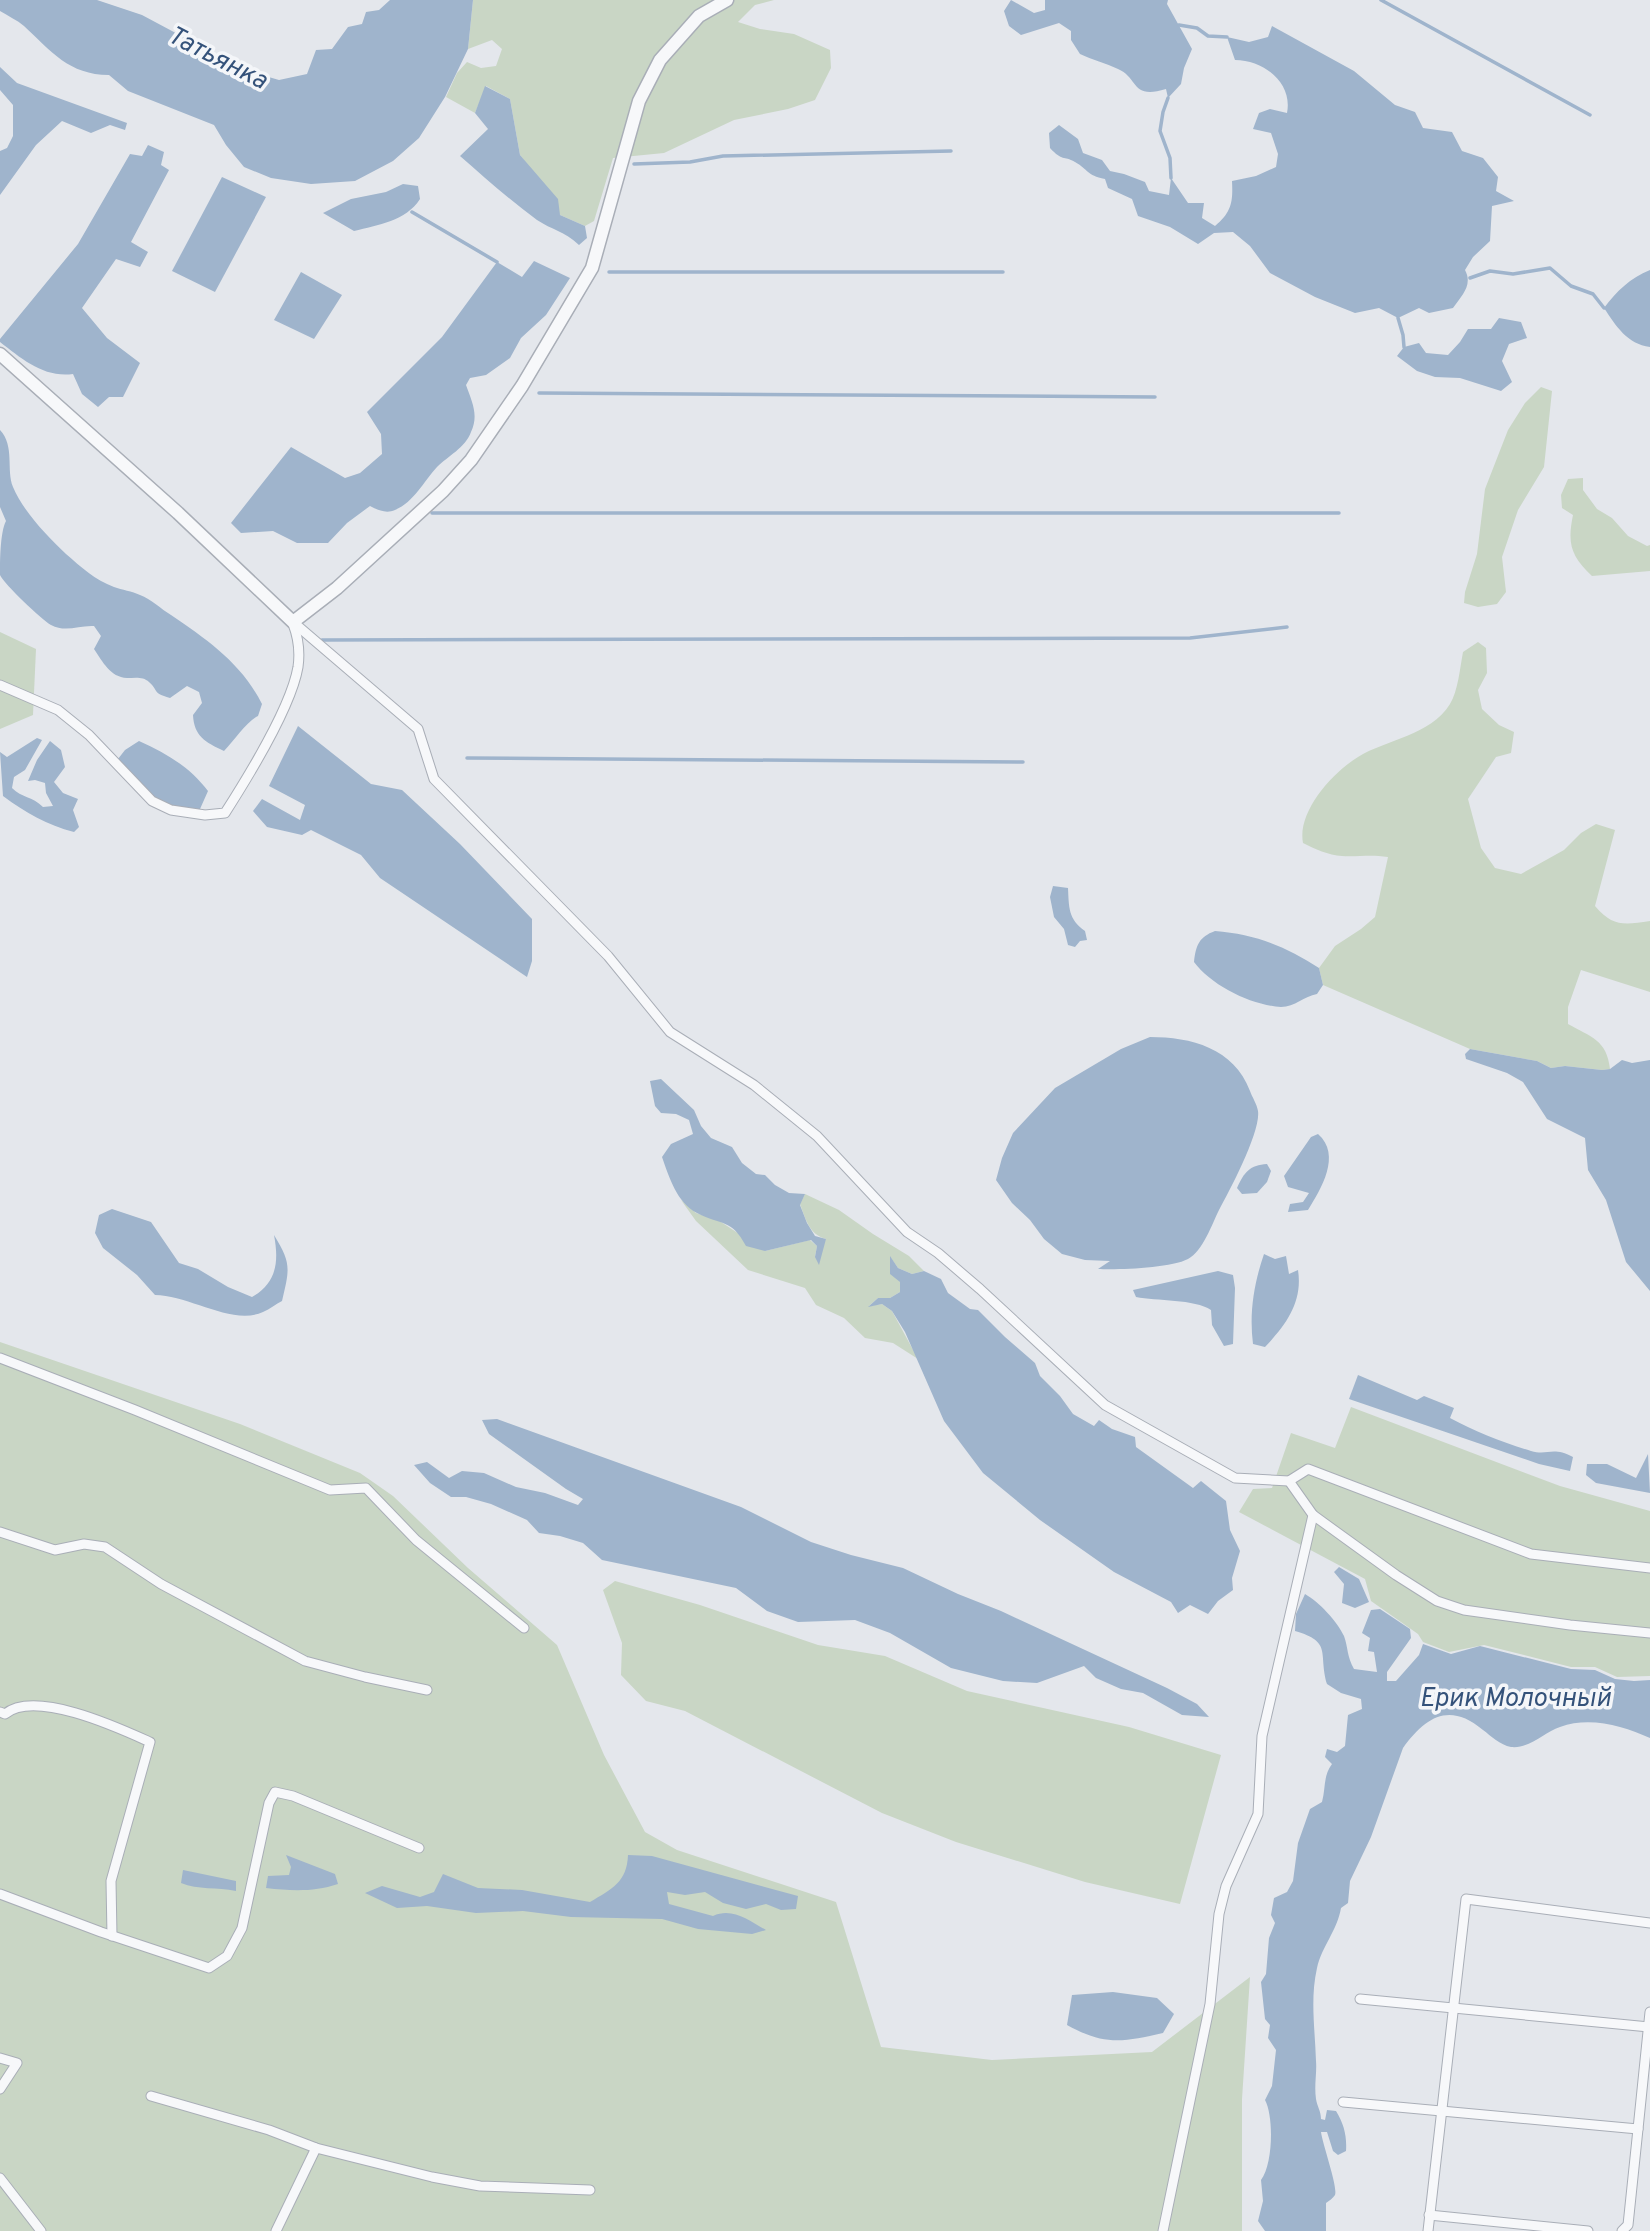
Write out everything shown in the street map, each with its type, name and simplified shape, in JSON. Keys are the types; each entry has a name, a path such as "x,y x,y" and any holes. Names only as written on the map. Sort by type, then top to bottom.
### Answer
{"street":[{"path":"293,622 337,588 443,491 471,460 522,386 592,268 639,101 660,60 699,16 727,0"},
{"path":"0,355 178,513 293,622 418,729 435,779 608,956 670,1032 754,1085 817,1136 907,1232 938,1253 980,1289 1105,1405 1235,1478 1289,1481 1308,1469 1531,1554 1650,1568"},
{"path":"0,685 58,710 89,735 152,801 171,810 205,815 225,813 288,702 298,666 298,636 293,622"},
{"path":"0,1358 330,1490 366,1488 416,1541 524,1628"},
{"path":"1289,1481 1313,1516 1396,1576 1437,1601 1464,1610 1650,1633"},
{"path":"1163,2231 1210,2004 1219,1914 1226,1886 1258,1814 1262,1736 1313,1516"},
{"path":"0,1532 55,1549 84,1544 105,1547 161,1584 305,1661 426,1690"},
{"path":"0,1712 5,1714 13,1707 43,1706 102,1720 150,1742 111,1881 112,1936"},
{"path":"0,1894 112,1936 209,1968 227,1955 242,1928 269,1803 275,1792 293,1796 419,1849"},
{"path":"1428,2231 1466,1899 1650,1923"},
{"path":"1360,1999 1648,2027"},
{"path":"1622,2231 1628,2225 1650,2012"},
{"path":"0,2058 17,2063 0,2089"},
{"path":"151,2096 269,2130 316,2148 432,2178 480,2186 590,2190"},
{"path":"1343,2102 1639,2129"},
{"path":"276,2231 316,2148"},
{"path":"0,2178 41,2231"},
{"path":"1429,2215 1588,2231"}],"green space":[{"path":"473,0 774,0 755,5 738,22 760,29 794,34 830,50 831,68 815,100 788,109 734,120 664,153 613,158 594,221 585,226 560,215 520,155 510,99 486,86 475,113 446,97 457,73 467,62 481,68 496,66 502,49 492,40 468,49"},
{"path":"1541,387 1552,391 1544,467 1518,510 1502,557 1506,592 1497,604 1478,607 1464,603 1477,554 1485,489 1508,430 1525,403"},
{"path":"1583,478 1583,490 1597,509 1612,518 1628,536 1650,545 1650,571 1592,576 1579,562 1571,542 1573,515 1562,508 1561,495 1568,479"},
{"path":"0,632 36,649 33,715 0,729"},
{"path":"1478,642 1486,648 1487,673 1478,690 1482,709 1499,725 1514,732 1511,753 1496,757 1468,799 1481,848 1495,868 1521,874 1564,850 1581,833 1596,824 1615,830 1595,906 1608,918 1620,923 1650,921 1650,992 1581,970 1568,1007 1568,1024 1591,1036 1601,1045 1610,1069 1565,1066 1551,1068 1537,1061 1470,1049 1323,985 1319,968 1335,946 1375,917 1388,857 1337,855 1303,843 1305,819 1318,794 1348,764 1369,751 1420,730 1441,715 1455,693 1463,652"},
{"path":"805,1194 839,1210 909,1256 924,1271 912,1274 898,1268 891,1258 900,1282 900,1292 890,1298 878,1298 869,1306 882,1304 892,1311 918,1359 893,1343 865,1338 844,1318 816,1305 805,1288 748,1270 696,1221 681,1200 696,1213 718,1220 765,1251 810,1240 817,1246 815,1257 826,1239 816,1234 806,1221 800,1204"},
{"path":"0,1342 240,1424 360,1473 393,1496 468,1568 557,1645 604,1755 645,1832 677,1850 836,1902 881,2047 992,2060 1152,2052 1250,1977 1242,2099 1242,2231 0,2231"},
{"path":"1351,1407 1560,1486 1650,1511 1650,1676 1617,1677 1595,1667 1571,1667 1484,1645 1449,1652 1423,1642 1418,1634 1371,1601 1365,1579 1239,1512 1253,1489 1272,1488 1291,1433 1335,1448"},
{"path":"615,1581 700,1605 818,1645 885,1656 967,1691 1129,1727 1221,1755 1180,1904 1085,1882 956,1842 882,1813 685,1711 646,1701 621,1675 622,1643 603,1590"}],"water":[{"name":"Татьянка","path":"0,0 97,0 142,15 245,70 279,80 307,74 316,50 332,49 348,27 362,24 366,12 379,10 390,0 473,0 468,49 445,97 419,138 393,161 355,181 311,184 271,178 244,167 214,125 128,91 109,75 95,74 72,66 21,24 0,11"},
{"path":"1011,0 1034,13 1045,10 1045,0 1168,0 1167,4 1192,49 1181,84 1168,98 1166,89 1155,92 1141,90 1125,73 1080,54 1071,40 1071,31 1059,23 1021,35 1009,26 1004,11"},
{"path":"1272,26 1354,71 1395,105 1415,112 1423,128 1452,132 1462,151 1483,158 1498,177 1496,191 1514,201 1492,206 1490,241 1473,257 1465,270 1467,285 1453,308 1429,313 1419,308 1398,318 1379,308 1355,313 1315,297 1270,273 1250,246 1233,232 1214,233 1198,244 1170,227 1138,216 1132,199 1108,188 1105,179 1091,174 1050,148 1049,133 1059,125 1078,139 1083,153 1102,160 1110,171 1145,182 1149,191 1169,195 1171,178 1188,203 1204,203 1202,218 1215,226 1230,206 1232,181 1256,176 1276,167 1278,154 1271,133 1253,129 1259,113 1270,109 1287,113 1285,92 1281,83 1266,69 1246,61 1235,60 1227,37 1249,42 1268,37"},
{"path":"0,67 17,83 127,123 125,130 110,125 91,133 62,121 36,145 0,195 0,151 7,148 13,136 13,105 0,90"},
{"path":"485,86 510,99 520,155 558,199 560,215 585,226 587,238 579,245 537,220 460,156 488,129 475,113"},
{"path":"148,145 164,152 161,165 169,170 131,242 148,252 140,267 116,259 82,308 107,338 140,363 123,397 109,397 98,407 82,394 73,374 52,373 34,366 0,342 0,339 78,244 130,154 142,156"},
{"path":"222,177 266,197 215,292 172,271"},
{"path":"403,184 418,186 420,199 407,212 391,221 354,231 323,213 351,199 386,192"},
{"path":"534,261 570,278 546,315 521,338 510,358 486,375 470,378 466,385 474,408 474,420 468,438 437,467 408,502 388,512 370,506 347,523 328,543 297,543 273,531 241,533 231,523 291,447 345,478 360,473 382,454 381,434 367,412 442,337 497,262 522,277"},
{"path":"1650,270 1650,347 1629,338 1604,308 1624,286"},
{"path":"301,272 342,295 314,339 274,320"},
{"path":"1499,318 1521,322 1527,338 1509,344 1502,361 1512,382 1501,391 1460,378 1435,377 1417,371 1397,356 1404,347 1419,343 1426,353 1448,355 1468,329 1491,329"},
{"path":"0,430 7,443 11,480 17,496 51,539 94,577 144,597 198,634 223,654 245,677 262,704 258,716 224,751 198,733 193,715 202,703 199,692 187,686 170,698 158,693 147,680 116,675 107,668 94,649 101,636 94,626 67,629 51,625 3,580 0,575 0,556 6,521 0,507"},
{"path":"298,726 371,784 402,790 460,844 532,919 532,961 527,977 380,878 361,855 311,830 302,835 267,827 253,811 262,799 300,820 305,805 269,786"},
{"path":"37,738 42,740 25,770 14,777 12,788 43,807 53,806 46,793 45,783 28,781 37,760 50,741 61,750 65,767 54,782 63,793 78,799 73,810 79,827 74,832 37,818 3,796 0,752 7,757"},
{"path":"139,741 177,762 201,782 208,791 200,809 185,808 162,801 136,780 118,759 125,750"},
{"path":"1053,886 1068,888 1072,917 1085,931 1087,940 1080,941 1075,947 1068,945 1064,929 1054,917 1050,897"},
{"path":"1215,931 1256,938 1294,953 1319,968 1323,985 1317,994 1281,1007 1233,993 1211,979 1194,962 1199,942"},
{"path":"1150,1037 1181,1039 1222,1055 1243,1076 1257,1106 1258,1120 1237,1175 1206,1237 1193,1255 1180,1262 1158,1266 1098,1269 1110,1261 1085,1260 1062,1254 1044,1239 1030,1220 1012,1203 996,1180 1013,1133 1055,1088 1121,1049"},
{"path":"1470,1049 1537,1061 1551,1068 1565,1066 1602,1070 1610,1069 1622,1060 1632,1063 1650,1060 1650,1291 1626,1262 1606,1200 1588,1170 1585,1138 1547,1119 1523,1082 1507,1073 1466,1059 1465,1054"},
{"path":"661,1079 694,1110 701,1126 711,1138 732,1147 742,1163 756,1174 765,1175 789,1193 805,1194 800,1205 807,1223 815,1236 826,1239 819,1265 815,1257 817,1246 811,1240 765,1251 746,1246 736,1231 697,1213 684,1203 662,1157 671,1144 693,1134 689,1120 676,1114 661,1113 655,1106 650,1081"},
{"path":"1318,1134 1325,1142 1328,1152 1327,1172 1308,1210 1288,1212 1290,1204 1303,1202 1309,1193 1288,1187 1284,1176 1311,1137"},
{"path":"1267,1164 1271,1171 1267,1182 1257,1193 1242,1194 1237,1188 1245,1174 1256,1166"},
{"path":"112,1209 151,1222 179,1263 198,1269 228,1287 252,1297 267,1285 274,1270 274,1235 284,1252 287,1266 287,1281 282,1301 263,1312 238,1315 155,1295 137,1275 103,1248 95,1233 99,1215"},
{"path":"1264,1254 1275,1259 1286,1256 1289,1274 1298,1270 1299,1282 1291,1312 1265,1347 1253,1344 1252,1321 1255,1287"},
{"path":"890,1256 898,1268 912,1274 924,1271 941,1279 948,1293 970,1309 978,1310 1035,1363 1040,1376 1073,1414 1094,1426 1099,1420 1112,1429 1135,1437 1136,1447 1193,1488 1201,1481 1226,1501 1230,1530 1240,1551 1232,1578 1233,1590 1218,1601 1208,1614 1190,1605 1178,1613 1171,1602 1114,1572 1040,1520 983,1473 944,1421 905,1332 892,1311 882,1304 868,1307 878,1298 890,1298 900,1292 900,1282 890,1274"},
{"path":"1218,1271 1233,1275 1233,1344 1224,1346 1212,1325 1211,1310 1204,1306 1136,1297 1133,1290"},
{"path":"1358,1375 1417,1400 1424,1396 1454,1408 1450,1418 1499,1440 1531,1451 1560,1452 1573,1457 1570,1471 1539,1464 1349,1399"},
{"path":"497,1419 741,1507 811,1542 903,1568 1167,1688 1197,1704 1209,1717 1182,1715 1143,1693 1121,1689 1096,1678 1084,1666 1037,1683 1003,1681 951,1668 890,1633 855,1620 798,1622 767,1611 736,1588 602,1560 583,1543 539,1533 527,1520 491,1504 466,1497 451,1497 430,1483 414,1465 427,1462 449,1478 462,1471 484,1473 516,1487 545,1493 578,1505 583,1499 489,1434 482,1420"},
{"path":"1648,1454 1650,1493 1596,1483 1586,1475 1587,1464 1607,1464 1636,1478"},
{"path":"1339,1567 1359,1579 1369,1602 1355,1608 1342,1603 1344,1584 1334,1572"},
{"name":"Ерик Молочный","path":"1305,1594 1327,1612 1341,1630 1354,1669 1377,1672 1374,1652 1368,1651 1370,1638 1362,1633 1371,1610 1380,1609 1410,1629 1411,1638 1387,1672 1387,1681 1396,1681 1419,1655 1423,1644 1451,1654 1480,1646 1571,1669 1595,1670 1615,1679 1650,1680 1650,1738 1618,1726 1583,1722 1554,1729 1531,1743 1511,1747 1499,1742 1471,1721 1449,1715 1430,1721 1403,1748 1371,1837 1350,1881 1348,1903 1341,1908 1319,1960 1315,1980 1313,2003 1316,2099 1321,2119 1325,2120 1327,2110 1336,2111 1346,2140 1346,2151 1338,2155 1333,2151 1327,2132 1321,2132 1335,2191 1335,2195 1326,2203 1326,2231 1265,2231 1258,2221 1263,2201 1261,2180 1268,2163 1271,2140 1270,2117 1265,2100 1272,2086 1276,2050 1268,2038 1270,2025 1265,2019 1261,1982 1266,1974 1269,1938 1275,1923 1271,1915 1274,1898 1287,1892 1293,1881 1298,1843 1310,1809 1322,1802 1326,1777 1332,1764 1325,1757 1327,1749 1337,1752 1345,1746 1348,1715 1362,1709 1361,1699 1341,1693 1327,1684 1319,1644 1307,1635 1295,1631 1296,1614"},
{"path":"286,1855 335,1874 338,1884 303,1890 266,1888 268,1876 289,1875 291,1867"},
{"path":"628,1855 652,1856 798,1896 796,1909 781,1910 766,1904 746,1909 723,1903 705,1892 685,1895 667,1892 669,1904 713,1916 734,1914 766,1930 752,1934 698,1929 662,1919 571,1917 523,1911 476,1913 427,1906 397,1908 365,1893 382,1886 420,1897 434,1892 443,1874 478,1888 522,1890 590,1902 617,1884 625,1872"},
{"path":"183,1870 236,1881 236,1891 181,1883"},
{"path":"1113,1992 1157,1998 1174,2014 1163,2033 1125,2040 1092,2036 1067,2025 1072,1995"}],"waterway":[{"path":"1381,0 1590,115"},
{"path":"1179,25 1197,28 1208,36 1227,37"},
{"path":"1168,98 1160,131 1170,158 1171,178"},
{"path":"634,164 690,162 723,156 951,151"},
{"path":"412,212 497,262"},
{"path":"1470,278 1490,271 1513,274 1550,268 1571,286 1593,294 1604,308"},
{"path":"609,272 1003,272"},
{"path":"1398,318 1404,347"},
{"path":"539,393 1155,397"},
{"path":"432,513 1339,513"},
{"path":"322,640 1190,638 1287,627"},
{"path":"467,758 1023,762"}]}
